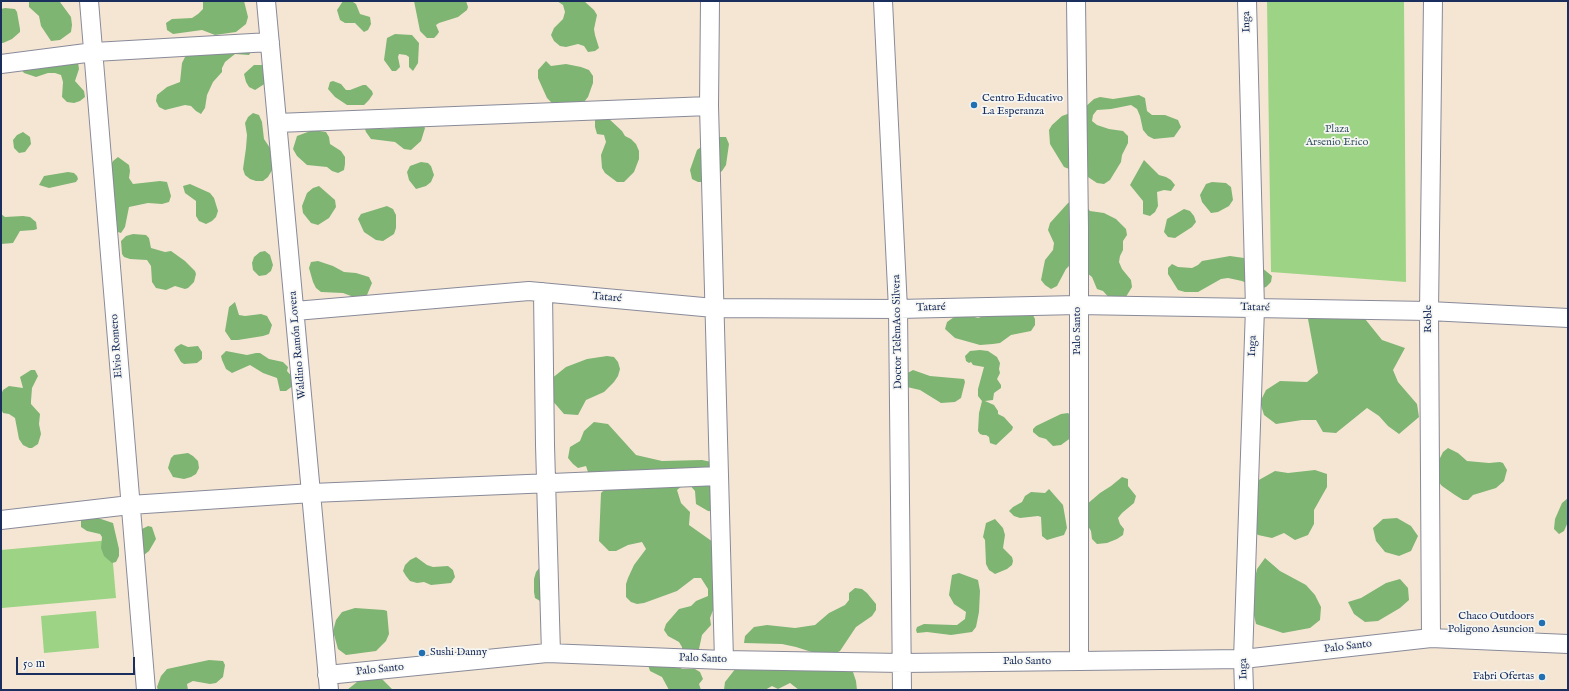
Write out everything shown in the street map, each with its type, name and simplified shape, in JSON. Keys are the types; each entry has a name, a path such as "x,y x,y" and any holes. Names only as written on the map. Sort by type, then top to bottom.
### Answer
{"street":[{"name":"Elvio Romero","path":"89,1 146,690"},
{"name":"Waldino Ramón Lovera","path":"266,1 312,493 328,683"},
{"path":"710,1 709,106 724,660"},
{"name":"Doctor TelèmAco Silvera","path":"883,1 898,309 902,690"},
{"name":"Palo Santo","path":"1076,1 1079,228 1079,661"},
{"name":"Inga","path":"1244,690 1243,659 1255,308 1247,1"},
{"name":"Roble","path":"1431,638 1429,311 1433,1"},
{"path":"1,64 94,52 270,42"},
{"path":"277,123 709,106"},
{"name":"Tataré","path":"295,311 529,291 714,308 898,309 1078,305 1429,311 1568,318"},
{"path":"543,292 546,483 551,653"},
{"path":"1,520 130,505 312,493 719,476"},
{"name":"Palo Santo","path":"328,683 551,653 724,660 902,663 1243,659 1431,638 1568,644"}],"green space":[{"path":"29,1 60,2 71,17 71,32 60,40 51,41 41,26 39,16 29,7"},
{"path":"203,1 244,1 248,17 246,24 236,32 215,35 202,30 173,34 167,30 166,23 172,19 192,18 198,14 203,9"},
{"path":"343,1 353,2 356,4 360,14 370,17 371,24 368,30 364,32 355,23 345,23 340,20 337,10"},
{"path":"414,1 466,1 468,7 467,10 458,17 436,25 439,32 437,35 434,38 427,38 420,31"},
{"path":"557,1 584,1 594,10 597,15 594,29 599,48 595,51 588,52 584,46 578,44 566,47 560,46 554,41 551,35 554,28 563,19 565,12 563,5"},
{"name":"Plaza Arsenio Erico","path":"1267,1 1404,1 1406,282 1271,272"},
{"path":"1,9 15,9 17,12 20,32 12,39 1,43"},
{"path":"395,34 412,35 419,43 418,63 413,71 409,67 409,57 406,55 399,54 398,57 400,67 396,71 392,71 384,60 387,38"},
{"path":"195,49 253,49 249,55 235,54 225,62 222,72 213,82 207,95 205,108 201,114 191,106 185,105 165,110 159,107 156,101 157,95 167,87 180,82 182,63 185,57"},
{"path":"546,61 551,66 566,64 589,70 593,76 593,83 588,97 584,102 552,103 547,98 538,78 538,70"},
{"path":"78,62 79,69 75,81 84,91 85,97 74,103 67,102 62,97 63,82 61,75 48,73 36,77 24,73 20,68"},
{"path":"254,65 262,65 266,70 266,83 255,90 249,87 244,74"},
{"path":"333,81 341,84 346,90 366,85 373,94 364,105 347,105 335,97 328,89 330,82"},
{"path":"1139,95 1145,98 1147,111 1152,115 1165,115 1178,120 1181,127 1174,137 1154,139 1148,136 1143,130 1137,109 1131,105 1097,110 1093,115 1092,121 1097,125 1109,129 1123,131 1128,136 1128,143 1122,155 1121,162 1110,180 1104,184 1097,183 1085,175 1064,167 1050,144 1049,130 1052,125 1062,116 1084,108 1094,99 1100,97 1113,99"},
{"path":"253,113 259,115 262,122 264,139 272,151 275,165 268,177 263,181 250,179 245,175 243,169 247,135 245,123 248,117"},
{"path":"601,115 607,117 622,131 625,136 631,139 636,144 639,151 639,159 634,172 624,182 617,182 605,173 602,168 601,155 606,142 604,135 597,134 595,127 595,120"},
{"path":"423,125 425,128 421,141 411,150 404,149 395,142 371,139 365,129 368,127 385,129"},
{"path":"313,130 326,132 329,137 330,144 341,151 345,157 344,170 338,173 327,167 307,165 297,156 293,149 297,136"},
{"path":"23,132 30,137 31,144 25,152 19,153 14,148 13,140 17,135"},
{"path":"726,137 729,144 726,165 722,171 704,182 698,182 692,179 690,170 697,150 712,139"},
{"path":"118,157 129,165 129,178 133,184 160,181 167,182 171,196 169,202 162,204 148,203 129,207 125,227 121,233 115,231 110,167 113,161"},
{"path":"1144,160 1159,175 1171,180 1175,185 1171,191 1164,190 1157,192 1158,206 1155,212 1150,216 1143,214 1143,201 1130,185"},
{"path":"421,162 428,163 431,166 434,175 431,182 426,186 416,189 409,180 407,172 410,166"},
{"path":"68,172 74,173 77,176 78,179 76,182 49,188 39,185 44,176"},
{"path":"1212,182 1226,183 1231,187 1233,200 1229,206 1218,212 1211,213 1202,202 1200,195 1206,184"},
{"path":"190,184 210,193 214,198 218,211 216,217 206,224 199,221 196,216 196,201 185,193 183,186"},
{"path":"319,186 335,200 336,207 329,218 318,225 311,223 303,213 302,206 307,193 313,188"},
{"path":"1074,200 1081,201 1090,211 1104,213 1116,219 1126,229 1127,235 1123,241 1123,250 1119,262 1122,269 1131,280 1132,287 1124,300 1112,301 1103,291 1097,289 1092,277 1082,269 1071,264 1066,269 1057,286 1051,289 1041,280 1045,260 1053,250 1054,243 1048,230 1050,223 1068,203"},
{"path":"387,206 393,209 396,215 396,228 394,234 383,241 376,240 364,232 358,219 361,214"},
{"path":"1184,209 1190,211 1196,222 1192,227 1175,238 1168,237 1164,232 1167,219"},
{"path":"1,214 5,217 30,217 36,222 37,229 20,231 13,243 1,244"},
{"path":"133,234 146,235 149,238 151,248 165,252 171,251 185,261 195,271 196,274 194,282 185,289 175,286 166,290 156,288 152,282 151,266 147,260 130,259 124,257 122,254 121,241 126,236"},
{"path":"265,251 270,255 273,265 271,271 266,275 259,276 253,270 252,263 254,257 260,252"},
{"path":"1230,256 1244,258 1256,263 1272,276 1271,282 1266,287 1260,289 1242,281 1228,278 1221,279 1198,292 1185,292 1178,290 1168,274 1168,268 1172,264 1178,267 1192,268 1202,261"},
{"path":"318,261 333,266 344,272 356,273 369,277 372,283 367,295 362,300 343,293 321,292 316,288 313,282 309,268 311,262"},
{"path":"235,302 239,315 245,316 261,314 267,316 272,325 269,334 231,340 225,331 229,307"},
{"path":"1318,309 1357,309 1382,340 1405,348 1393,370 1398,382 1417,404 1419,417 1399,434 1388,426 1379,416 1367,408 1336,433 1323,432 1316,420 1302,420 1276,424 1264,415 1260,402 1266,390 1280,381 1307,382 1318,373 1308,319"},
{"path":"1032,313 1035,319 1035,325 1031,331 1011,335 1000,343 980,345 955,338 945,329 947,322 957,315 964,314 978,318 989,314"},
{"path":"181,344 188,347 198,346 202,352 202,359 197,363 184,364 181,362 174,350"},
{"path":"226,351 247,355 260,353 269,359 283,362 288,367 287,371 296,381 294,385 286,391 280,391 277,378 263,373 250,365 232,373 226,369 222,360 221,356"},
{"path":"970,351 988,351 997,357 1000,363 1000,373 997,379 1001,385 1001,388 994,393 993,400 985,401 994,405 998,411 998,414 1004,417 1013,427 1012,430 996,445 990,443 989,437 980,434 978,431 979,413 982,401 978,396 978,389 984,367 973,365 971,362 969,363 966,361 965,356"},
{"path":"607,356 614,357 618,362 620,369 614,382 604,392 586,400 578,415 564,414 551,399 551,379 566,367 587,359"},
{"path":"31,370 35,370 38,376 32,388 31,404 40,414 39,424 41,434 38,444 32,448 29,448 23,445 19,439 15,418 9,414 3,413 1,409 1,395 3,390 9,386 23,388 20,377"},
{"path":"913,370 930,376 964,379 965,382 961,398 955,402 941,403 920,390 907,387 904,375"},
{"path":"1068,413 1072,417 1072,437 1061,445 1053,446 1046,439 1039,437 1033,432 1033,429 1036,426 1061,414"},
{"path":"594,422 608,424 636,455 662,461 702,460 716,463 721,512 708,511 696,504 695,491 687,482 677,490 681,503 690,512 689,525 713,542 720,592 710,618 711,625 702,635 699,649 692,660 682,655 682,647 679,642 668,636 664,630 666,624 679,609 691,606 696,601 708,596 708,589 701,578 694,578 677,591 644,603 637,604 631,602 626,597 626,584 628,578 634,565 646,549 642,542 628,545 616,551 609,551 599,541 601,493 606,488 588,472 586,466 578,468 568,458 570,447 580,441 584,431"},
{"path":"1448,448 1458,453 1467,461 1503,463 1507,470 1504,481 1496,488 1473,495 1468,500 1463,500 1442,486 1437,480 1437,464 1443,452"},
{"path":"188,453 198,461 199,468 196,474 184,479 173,477 168,468 171,458 174,455"},
{"path":"1315,470 1327,474 1327,487 1314,510 1314,524 1308,535 1295,540 1284,533 1272,538 1258,535 1249,524 1257,481 1275,471 1288,473"},
{"path":"1122,477 1128,479 1128,486 1136,496 1134,503 1118,518 1124,529 1123,535 1107,543 1097,544 1092,539 1091,531 1079,511"},
{"path":"1049,489 1063,505 1067,528 1064,535 1047,540 1042,536 1041,517 1020,518 1014,516 1009,511 1022,502 1025,496 1031,492 1045,493"},
{"path":"1568,498 1568,522 1564,531 1559,534 1554,529 1555,519 1562,503"},
{"path":"95,517 113,523 119,549 119,556 116,562 112,563 104,556 101,548 102,537 100,534 87,531 81,527 81,519"},
{"path":"1397,518 1411,526 1418,536 1411,551 1399,556 1385,552 1376,541 1373,528 1383,519"},
{"path":"995,519 1003,528 1005,535 1003,548 1012,557 1013,561 1012,565 1007,569 995,574 989,570 986,564 985,540 983,537 986,523"},
{"path":"148,526 152,527 156,539 149,551 140,556 138,531"},
{"path":"111,540 116,598 2,608 1,550"},
{"path":"416,557 427,565 433,567 448,566 453,570 455,577 451,583 431,585 424,582 417,583 410,581 403,571 405,565"},
{"path":"1265,558 1280,571 1306,585 1315,595 1321,607 1320,620 1310,628 1283,633 1256,624 1253,611 1254,582 1257,569"},
{"path":"540,567 550,592 540,601 535,598 534,579 536,572"},
{"path":"959,573 978,580 980,591 979,612 976,627 972,632 951,635 927,632 917,633 917,627 924,624 957,625 965,619 966,612 954,604 949,595 952,575"},
{"path":"1400,579 1408,588 1409,600 1400,608 1378,621 1365,622 1354,614 1348,602 1361,598 1386,583"},
{"path":"855,588 862,589 867,593 876,604 876,610 872,616 856,627 840,651 834,654 821,655 782,644 744,643 745,636 754,627 767,625 795,628 815,625 829,613 845,605 849,600 849,593"},
{"path":"355,608 387,611 389,634 386,641 376,651 346,655 338,649 333,631 336,620 342,612"},
{"path":"96,611 99,648 44,653 41,616"},
{"path":"209,660 223,661 225,665 223,677 216,683 210,684 193,681 187,684 188,690 158,690 157,687 161,676 167,669"},
{"path":"648,665 676,665 682,669 695,669 700,672 703,679 699,684 701,690 669,690 662,677 650,671"},
{"path":"736,668 763,670 852,669 857,690 799,690 790,683 778,689 772,686 765,690 724,690 725,682"},
{"path":"362,678 381,678 393,690 347,690"}],"place":[{"name":"Centro Educativo La Esperanza","path":"974,105"},
{"name":"Chaco Outdoors Poligono Asuncion","path":"1542,623"},
{"name":"Sushi Danny","path":"422,653"},
{"name":"Fabri Ofertas","path":"1542,677"}]}
